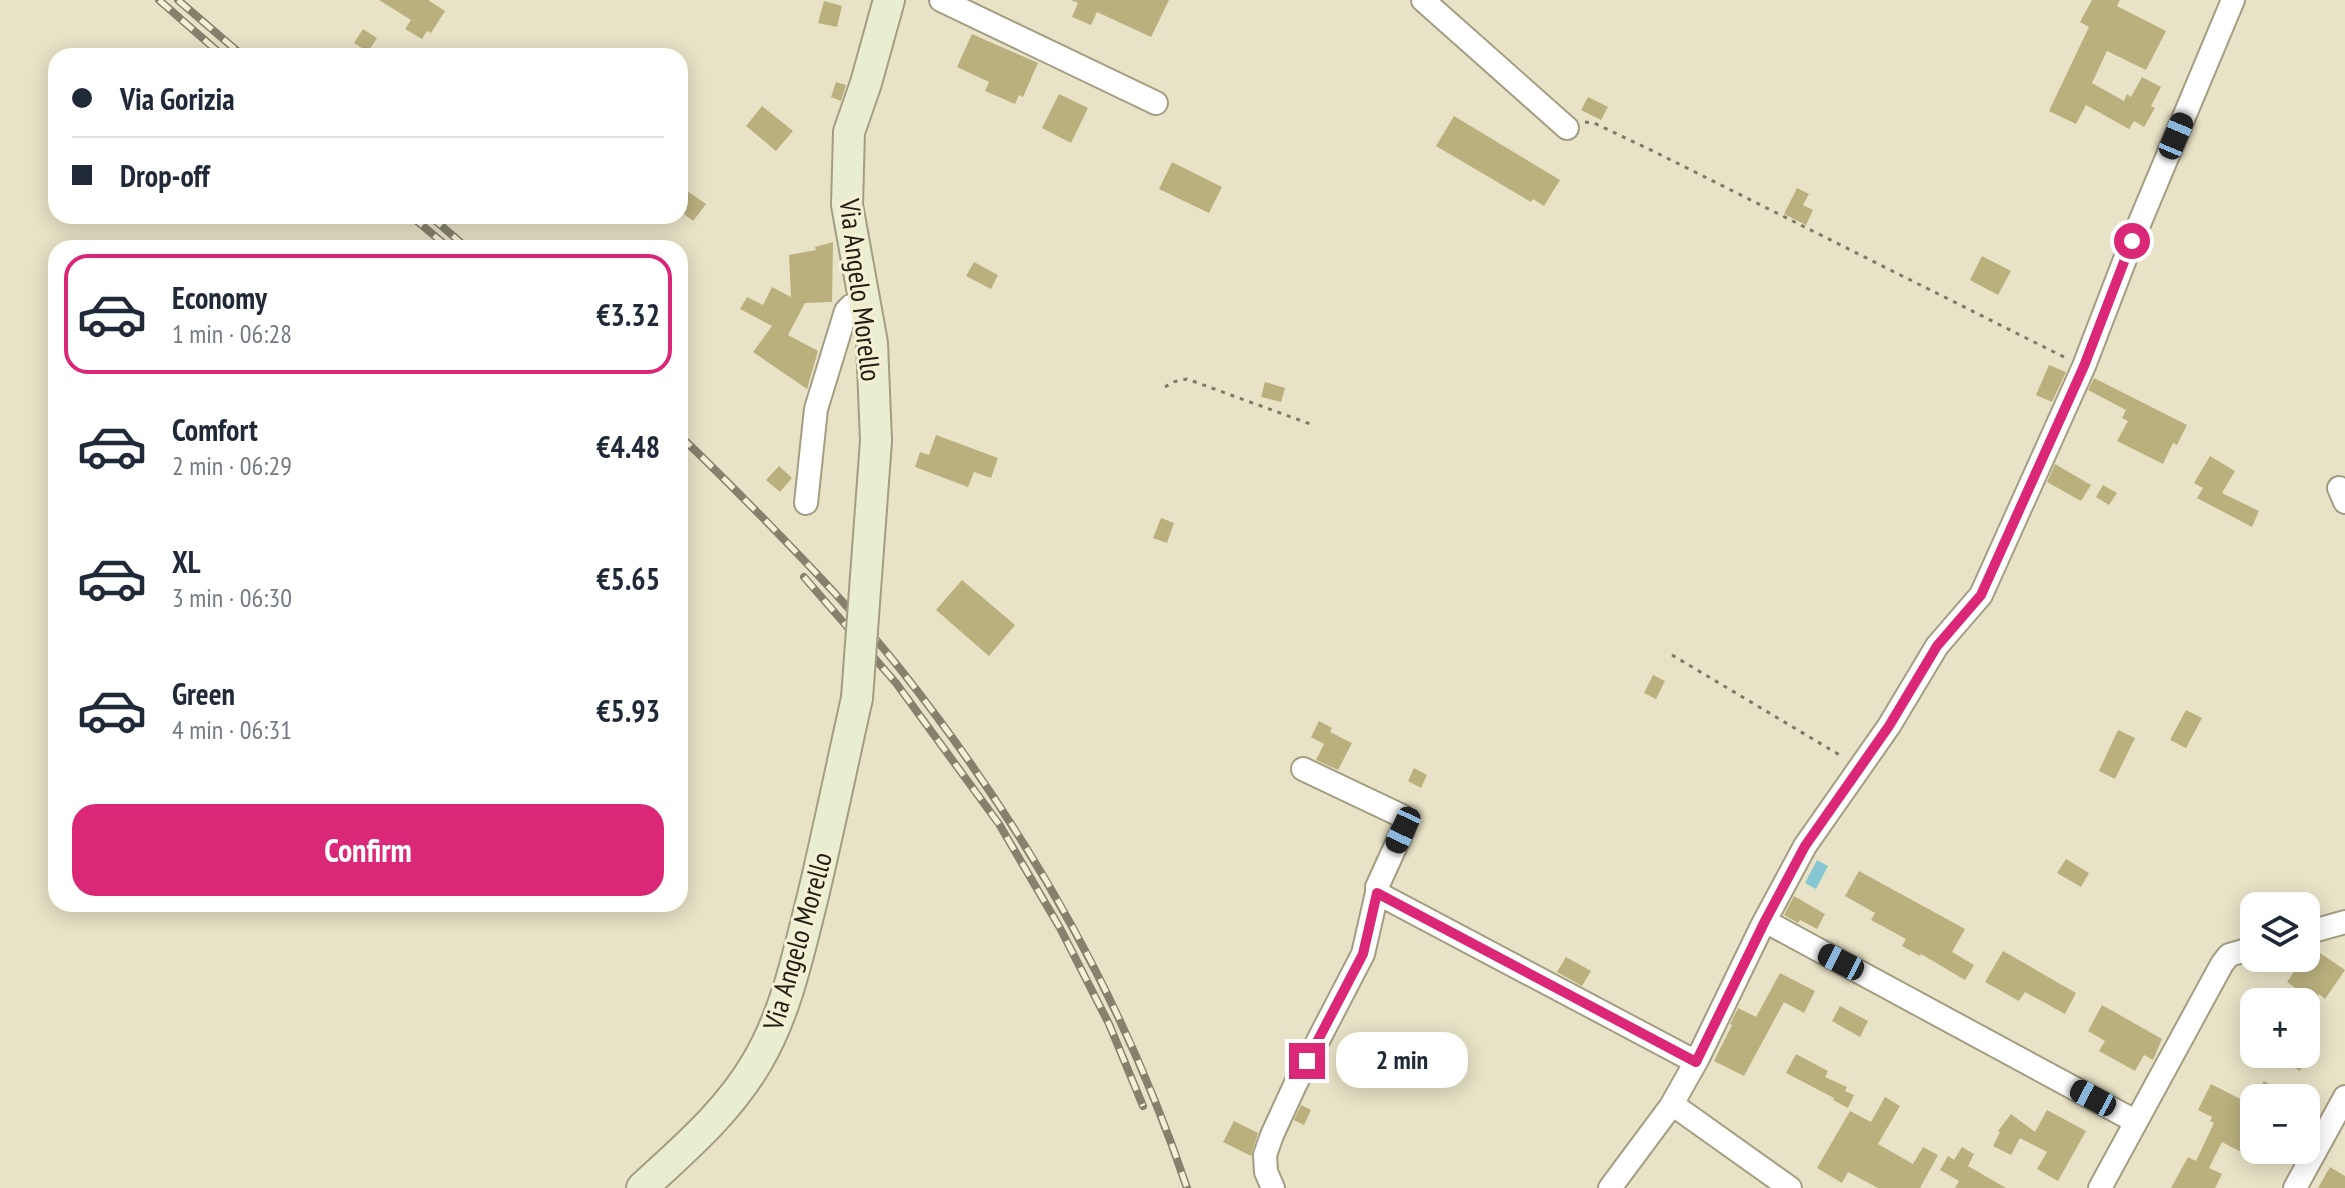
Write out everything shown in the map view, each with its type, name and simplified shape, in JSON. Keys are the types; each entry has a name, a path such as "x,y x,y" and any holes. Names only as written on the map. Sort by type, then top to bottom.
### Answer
{"street":[{"name":"Via Angelo Morello","path":"642,1188 711,1124 756,1064 771,1033 787,995 804,933 857,698 876,441 872,343 847,205 849,132 889,0"},
{"path":"941,0 1156,103"},
{"path":"1423,0 1567,128"},
{"path":"1610,1188 1672,1104 1696,1062 1805,846 1860,768 1937,646 1981,595 2084,366 2230,1"},
{"path":"806,503 816,409 846,311 851,306 866,307"},
{"path":"1273,1188 1266,1172 1265,1155 1272,1135 1363,954 1377,887 1405,822 1402,816 1303,769"},
{"path":"1377,893 1696,1062"},
{"path":"1765,921 2131,1119"},
{"path":"2320,929 2345,922"},
{"path":"2100,1188 2222,964 2229,955 2240,952"},
{"path":"2295,1188 2345,1097"},
{"path":"1672,1104 1790,1188"}],"path":[{"path":"1567,128 1586,122 1594,123 2084,366"},
{"path":"1165,387 1187,379 1313,425"},
{"path":"1672,655 1860,768"}],"water":[{"path":"1817,860 1828,866 1816,889 1805,883"}],"building":[{"path":"379,0 428,0 445,11 431,33 427,31 422,39 405,29 411,20"},
{"path":"1071,0 1169,0 1151,37 1097,12 1091,25 1072,17 1078,3"},
{"path":"2092,0 2120,0 2117,6 2166,31 2146,70 2107,51 2092,83 2124,101 2127,94 2131,97 2142,77 2161,87 2151,106 2155,108 2144,127 2134,121 2129,129 2086,105 2076,124 2049,111 2089,27 2080,22"},
{"path":"824,1 842,6 837,27 818,23"},
{"path":"363,29 377,38 371,48 362,48 354,43"},
{"path":"972,34 1038,63 1023,97 1019,95 1015,104 985,91 989,82 957,67"},
{"path":"836,82 846,85 841,101 831,97"},
{"path":"1059,94 1088,108 1071,143 1042,128"},
{"path":"1588,97 1608,107 1601,120 1581,110"},
{"path":"762,106 793,131 776,151 746,126"},
{"path":"1454,116 1560,180 1544,206 1533,199 1531,202 1436,146"},
{"path":"1172,162 1222,187 1209,213 1159,189"},
{"path":"1797,188 1809,194 1803,205 1813,210 1806,225 1784,214"},
{"path":"688,192 706,204 693,221 688,217"},
{"path":"833,242 832,302 805,303 788,335 818,351 807,389 753,352 772,326 740,309 747,297 763,305 772,287 791,297 789,255 816,250 815,247"},
{"path":"1982,256 2011,271 1998,295 1970,280"},
{"path":"974,262 998,275 991,289 966,276"},
{"path":"2049,365 2066,372 2052,402 2036,395"},
{"path":"2094,378 2187,425 2177,445 2173,443 2163,464 2117,441 2128,421 2122,418 2126,410 2088,390"},
{"path":"1265,382 1285,388 1281,402 1261,397"},
{"path":"936,435 998,458 991,478 974,472 968,487 915,467 920,452 929,455"},
{"path":"2210,456 2235,471 2222,493 2259,511 2252,527 2197,498 2203,488 2194,483"},
{"path":"2055,464 2091,485 2081,501 2047,482"},
{"path":"779,466 792,478 780,492 766,480"},
{"path":"2103,485 2117,493 2109,505 2096,497"},
{"path":"1161,518 1174,523 1167,543 1153,538"},
{"path":"962,580 1015,625 989,656 936,610"},
{"path":"1653,675 1665,681 1656,699 1644,693"},
{"path":"2186,710 2202,718 2186,748 2170,740"},
{"path":"1319,721 1332,728 1324,744 1311,737"},
{"path":"2118,730 2135,738 2115,779 2099,771"},
{"path":"1330,732 1352,743 1338,770 1316,760"},
{"path":"1414,768 1427,775 1421,788 1408,781"},
{"path":"2066,859 2089,873 2081,887 2057,873"},
{"path":"1859,871 1965,929 1952,952 1974,965 1965,980 1902,946 1906,939 1871,920 1875,913 1845,896"},
{"path":"1794,896 1825,914 1817,929 1784,915"},
{"path":"2003,951 2076,993 2065,1014 2025,992 2019,1001 1985,982"},
{"path":"2320,953 2345,970 2325,999 2320,995 2320,988 2296,988 2287,982 2294,972 2320,972"},
{"path":"1566,957 1591,971 1582,986 1557,972"},
{"path":"1780,973 1815,991 1804,1013 1784,1002 1744,1076 1714,1061 1738,1008 1756,1017"},
{"path":"2102,1005 2162,1039 2153,1060 2144,1055 2135,1071 2099,1051 2105,1041 2088,1031"},
{"path":"1840,1006 1868,1021 1860,1037 1832,1021"},
{"path":"1796,1054 1828,1071 1825,1077 1847,1087 1845,1091 1854,1095 1848,1108 1786,1073"},
{"path":"2211,1084 2240,1099 2240,1151 2222,1142 2209,1168 2222,1174 2215,1188 2171,1188 2188,1157 2196,1161 2214,1123 2210,1121 2212,1117 2198,1110"},
{"path":"1885,1097 1900,1106 1878,1144 1913,1164 1923,1147 1938,1155 1920,1188 1878,1188 1848,1172 1842,1183 1817,1168 1850,1111 1871,1122"},
{"path":"1301,1105 1311,1110 1304,1125 1294,1120"},
{"path":"2047,1110 2086,1131 2058,1181 2037,1169 2047,1152 2020,1138 2011,1155 1993,1146 1998,1131 2011,1114 2035,1132"},
{"path":"1234,1121 1258,1133 1251,1156 1223,1142"},
{"path":"1962,1147 1974,1154 1968,1166 2006,1188 1955,1188 1959,1181 1940,1170 1948,1156 1954,1160"},
{"path":"2330,1167 2345,1176 2345,1188 2318,1188"}],"railway":[{"path":"159,0 214,48"},
{"path":"178,0 234,48"},
{"path":"420,224 440,240"},
{"path":"439,224 458,240"},
{"path":"688,444 780,535 868,630 947,730 989,791 1030,853 1101,982 1133,1049 1187,1188"},
{"path":"804,577 896,683 999,824 1060,928 1109,1024 1143,1106"}],"route":[{"path":"1307,1061 1363,954 1377,893 1696,1062 1805,846 1889,726 1937,646 1981,595 2084,366 2132,241"}]}
